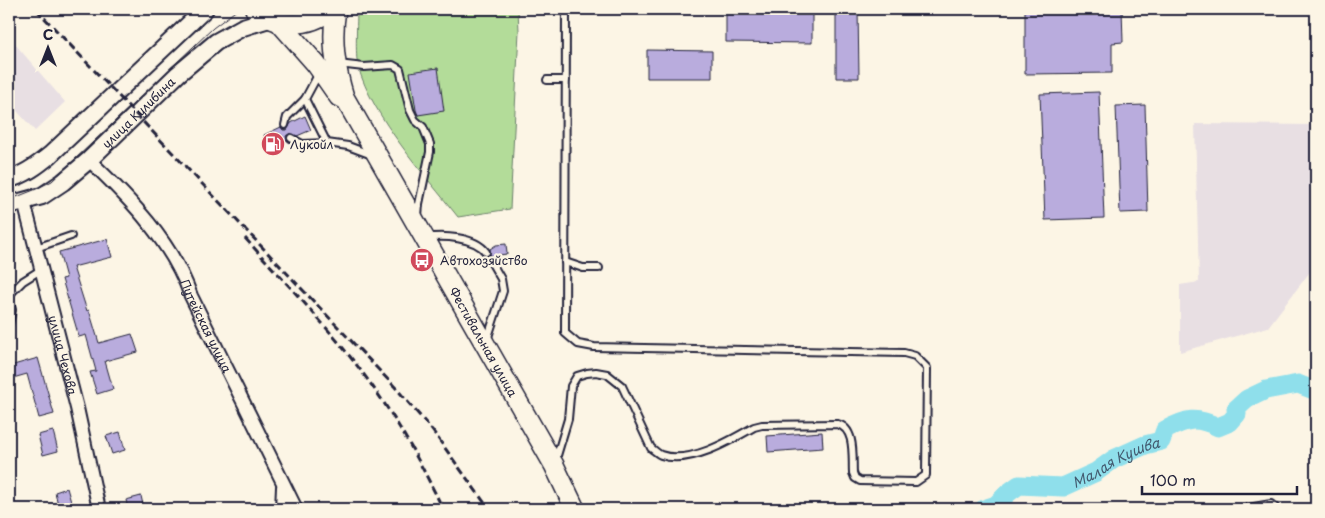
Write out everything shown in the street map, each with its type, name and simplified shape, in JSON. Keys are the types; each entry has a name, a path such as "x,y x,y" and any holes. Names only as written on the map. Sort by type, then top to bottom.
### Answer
{"main road":[{"path":"9,179 18,177 39,165 205,9"},
{"path":"267,16 298,24 310,21 334,9"},
{"name":"Фестивальная улица","path":"328,67 334,9"},
{"name":"Фестивальная улица","path":"267,16 328,67 554,465 575,509"},
{"name":"улица Кулибина","path":"16,204 42,196 63,182 89,160 178,74 216,42 267,16"}],"street":[{"name":"Путейская улица","path":"89,160 123,192 157,234 176,263 296,509"},
{"name":"улица Чехова","path":"16,204 36,248 42,269 77,408 99,509"},
{"path":"282,509 284,486"}],"lane":[{"path":"554,465 568,419 571,386 574,378 581,374 596,372 607,374 622,386 651,448 660,455 675,456 703,453 754,427 762,425 837,424 848,429 851,437 854,476 860,482 916,482 926,475 927,368 915,356 904,353 584,346 578,344 565,333 566,9"},
{"path":"285,125 287,118 305,99 328,67 393,65 400,69 410,110 415,120 424,127 430,144 419,204 421,232 481,246 486,252"},
{"path":"547,80 566,80"},
{"path":"305,99 327,143"},
{"path":"291,138 302,144 327,143 348,146 378,157"},
{"path":"36,248 71,236"},
{"path":"486,344 503,291 501,279 490,260"},
{"path":"565,262 583,268 599,268"},
{"path":"9,295 23,280 42,269"},
{"path":"9,300 12,310 9,324"},
{"path":"1242,509 1271,504 1277,509"}],"shaded area":[{"path":"9,37 65,102 35,131 9,102"},
{"path":"1195,124 1316,125 1316,264 1268,327 1180,352 1180,285 1199,282"}],"green space":[{"path":"357,9 518,9 519,31 510,209 458,217 401,145 375,105 358,66 356,47"}],"building":[{"path":"836,9 858,9 859,78 836,78"},
{"path":"1025,9 1122,9 1123,42 1112,43 1112,73 1025,74"},
{"path":"726,13 812,14 812,43 726,42"},
{"path":"647,50 712,51 712,78 647,78"},
{"path":"438,68 444,111 418,115 410,72"},
{"path":"1099,92 1104,218 1045,220 1040,94"},
{"path":"1145,105 1148,212 1120,213 1116,106"},
{"path":"305,116 311,130 297,136 289,134 286,136 287,140 270,148 264,135 281,127 283,130 287,130 291,123"},
{"path":"107,239 112,257 73,267 99,343 132,334 138,352 105,361 113,389 97,394 90,372 96,371 86,335 79,337 62,279 66,278 59,252"},
{"path":"506,244 507,254 494,258 490,255 490,249 496,245"},
{"path":"38,358 54,414 39,418 27,374 13,378 10,366"},
{"path":"53,431 58,451 43,455 38,435"},
{"path":"120,432 125,450 112,454 106,436"},
{"path":"822,432 823,448 768,452 767,436"},
{"path":"67,488 73,509 59,509 55,492"},
{"path":"141,496 144,509 128,509 126,500"}],"waterway":[{"name":"Малая Кушва","path":"984,509 996,505 1019,485 1063,487 1096,472 1114,459 1145,445 1161,441 1165,430 1179,423 1197,420 1218,427 1230,422 1237,414 1236,409 1247,399 1266,390 1298,384 1316,391"}],"tram line":[{"path":"9,200 52,181 213,28 238,9"}],"railway":[{"path":"36,9 395,387 432,430 489,509"},
{"path":"245,238 319,319 370,383 394,418 443,509"}],"place":[{"name":"Лукойл","path":"273,144"},
{"name":"Автохозяйство","path":"422,260"}]}
